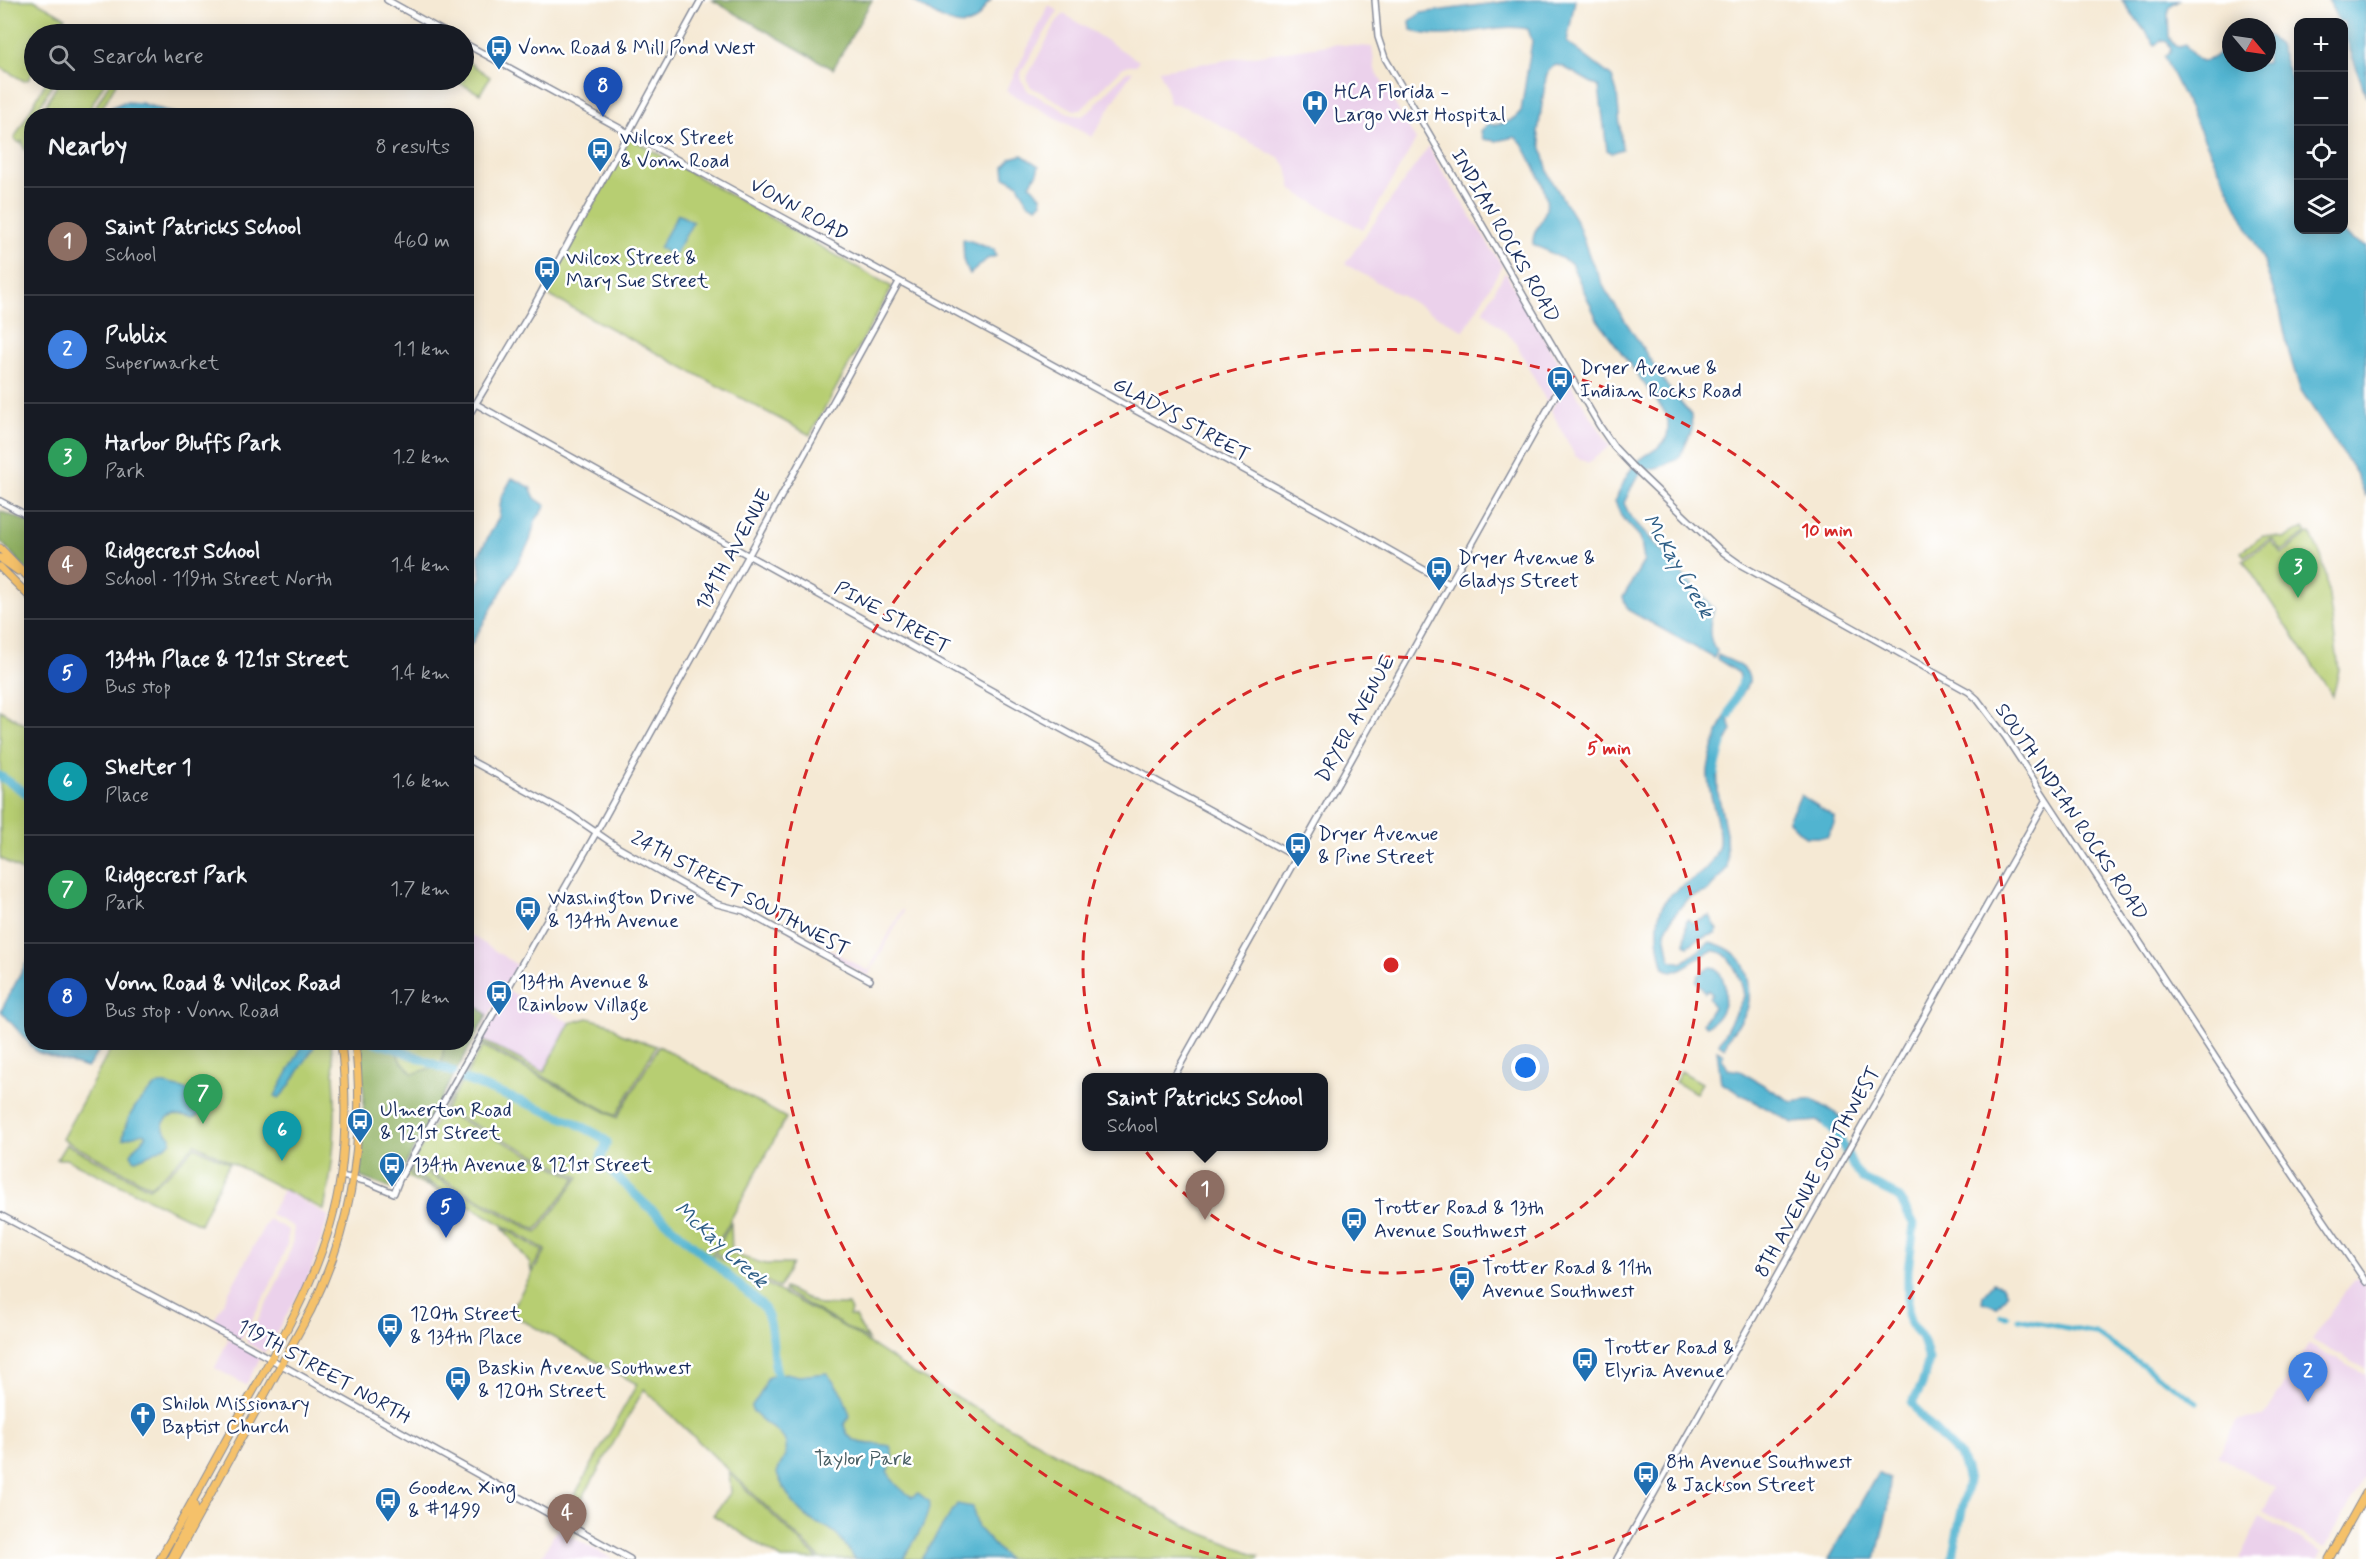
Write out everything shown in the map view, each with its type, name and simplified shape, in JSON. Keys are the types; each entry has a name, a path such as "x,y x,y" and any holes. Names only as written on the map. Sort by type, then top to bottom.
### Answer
{"main road":[{"path":"0,548 24,573"},
{"path":"0,558 5,564 24,574"},
{"path":"0,567 24,591"},
{"path":"161,1558 270,1360 315,1268 327,1236 341,1176 346,1111 342,1050"},
{"path":"176,1559 311,1310 330,1267 354,1179 359,1094 356,1050"},
{"path":"2329,1559 2366,1493"},
{"path":"170,1559 193,1514 193,1500"}],"street":[{"path":"387,0 430,24"},
{"path":"474,407 531,311 701,0"},
{"name":"INDIAN ROCKS ROAD","path":"1375,0 1378,38 1385,58 1569,377 1614,447"},
{"name":"VONN ROAD","path":"474,49 899,282"},
{"name":"134TH AVENUE","path":"474,1047 596,833 899,282"},
{"name":"GLADYS STREET","path":"899,282 1449,584"},
{"name":"DRYER AVENUE","path":"1175,1073 1449,584 1559,390 1569,377"},
{"name":"PINE STREET","path":"476,404 1296,856"},
{"name":"SOUTH INDIAN ROCKS ROAD","path":"1614,447 1720,550 1741,565 1969,692 1977,699 2005,736 2266,1135 2366,1282"},
{"path":"0,501 24,514"},
{"name":"24TH STREET SOUTHWEST","path":"474,762 571,814 629,854 717,903 744,911 870,980"},
{"name":"8TH AVENUE SOUTHWEST","path":"1617,1559 2046,801"},
{"name":"134TH AVENUE","path":"354,1179 394,1193 399,1180 472,1050"},
{"path":"341,1176 354,1179"},
{"name":"119TH STREET NORTH","path":"0,1215 242,1343 630,1559"}],"shaded area":[{"path":"1049,5 1058,11 1022,70 1020,78 1028,91 1072,115 1082,116 1089,112 1126,72 1133,70 1092,137 1006,91"},
{"path":"1064,14 1139,61 1136,65 1122,68 1081,110 1074,110 1031,87 1026,79 1057,21"},
{"name":"HCA Florida - Largo West Hospital","path":"1334,44 1372,47 1375,70 1416,140 1363,230 1292,190 1287,167 1280,159 1197,112 1169,104 1166,85 1159,70"},
{"path":"1429,146 1434,158 1502,266 1464,331 1345,264"},
{"path":"1505,272 1566,376 1547,403 1515,341 1483,311"},
{"path":"1569,382 1610,446 1588,463 1575,456 1551,410"},
{"path":"902,910 904,911 868,976 790,933 793,929 869,970"},
{"path":"474,937 517,965 477,1037 487,1015 474,1003"},
{"path":"509,991 571,1023 545,1072 482,1040"},
{"path":"283,1190 329,1216 308,1279 264,1353 246,1342 275,1288 292,1246 294,1227 270,1214"},
{"path":"268,1219 288,1230 287,1244 270,1286 241,1339 212,1324"},
{"path":"2359,1277 2366,1288 2366,1369 2312,1340 2350,1284"},
{"path":"226,1337 261,1357 246,1385 215,1368 228,1340"},
{"path":"2309,1344 2366,1375 2366,1475 2325,1548 2263,1512 2275,1487 2218,1456 2237,1420 2264,1417"},
{"path":"2260,1517 2322,1552 2318,1559 2239,1559"},
{"path":"557,1529 613,1559 540,1559"}],"green space":[{"path":"0,0 34,0 65,17 61,24 24,24 24,81 0,67"},
{"path":"712,0 872,0 833,69"},
{"path":"474,66 490,77 480,94 473,90"},
{"path":"41,90 49,90 39,108 31,108"},
{"path":"54,90 100,90 90,108 44,108"},
{"path":"105,90 112,90 102,108 95,108"},
{"path":"24,121 24,148 22,141 20,143 14,139"},
{"path":"630,138 892,287 810,435 544,293"},
{"path":"0,511 24,520 24,567 0,541"},
{"path":"2304,528 2307,533 2282,551 2270,539 2244,556 2241,551 2263,536 2285,538"},
{"path":"2310,533 2321,556 2326,575 2339,670 2333,696 2243,560 2271,541 2282,554"},
{"path":"0,710 24,724 24,873 0,858"},
{"path":"474,1003 487,1015 474,1039"},
{"path":"588,1018 610,1024 621,1034 656,1046 616,1116 484,1044 480,1045 443,1109 444,1112 576,1178 536,1230 415,1164 409,1170 410,1174 441,1192 405,1176 482,1040 544,1072 570,1023"},
{"name":"Taylor Park","path":"483,1046 617,1118 659,1046 786,1118 712,1254 846,1328 915,1374 1194,1530 1259,1556 1258,1559 821,1559 644,1389 570,1520 563,1516 637,1384 509,1313 546,1250 411,1172 414,1166 537,1233 579,1177 445,1110"},
{"path":"110,1050 332,1050 335,1085 335,1127 332,1168 324,1210 195,1144 150,1186 62,1139"},
{"path":"360,1050 396,1050 400,1060 413,1074 441,1065 444,1050 468,1050 392,1189 360,1177 364,1096"},
{"path":"396,1050 444,1050 441,1065 413,1074 400,1060"},
{"path":"1681,1071 1702,1083 1696,1093 1675,1082"},
{"path":"66,1144 149,1188 167,1175 195,1147 229,1163 200,1224 66,1159 57,1159"},
{"path":"731,1223 732,1254 765,1264 792,1264 779,1288 715,1253"},
{"path":"502,1227 543,1251 531,1271 530,1264"},
{"path":"785,1288 820,1305 848,1305 851,1311 849,1316 855,1317 868,1340 784,1291"},
{"path":"729,1473 818,1559 782,1559 713,1515 731,1492"}],"water":[{"path":"912,0 991,0 976,20 966,25 941,18"},
{"path":"1517,0 1575,0 1567,42 1612,77 1617,93 1622,149 1612,153 1607,150 1599,87 1562,66 1556,65 1549,69 1546,77 1538,132 1549,176 1577,222 1590,258 1606,291 1667,386 1691,415 1692,430 1680,457 1663,466 1643,471 1635,480 1624,503 1630,516 1714,609 1710,631 1717,651 1714,658 1628,610 1623,597 1644,561 1640,537 1621,516 1615,501 1632,467 1665,441 1668,426 1667,415 1597,319 1571,263 1533,244 1534,234 1545,214 1546,201 1542,185 1522,143 1515,137 1496,141 1483,139 1481,131 1488,124 1506,123 1521,111 1532,41 1528,29 1499,28 1440,35 1411,30 1410,21 1421,13"},
{"path":"2122,0 2179,0 2170,6 2169,38 2175,46 2180,47 2185,44 2201,61 2211,59 2222,52 2222,72 2276,72 2276,42 2279,45 2294,87 2294,234 2345,234 2351,240 2366,246 2366,497 2356,473 2300,389 2289,353 2280,310 2262,257 2164,57 2171,48 2167,42 2161,40 2155,45"},
{"path":"2328,0 2366,0 2366,96 2348,44 2348,18 2337,18"},
{"path":"124,102 141,103 157,108 112,108"},
{"path":"1022,155 1039,166 1030,185 1041,196 1042,202 1037,207 1028,203 1018,184 1005,177 1004,166 1011,158"},
{"path":"678,214 693,222 674,256 659,248"},
{"path":"963,239 994,249 996,256 987,259 970,274 964,263"},
{"path":"512,478 530,487 535,498 546,506 535,521 530,541 474,640 474,590 481,578 478,556 499,517 501,498"},
{"path":"1718,655 1743,668 1749,676 1749,682 1728,719 1732,730 1717,758 1718,793 1726,833 1727,868 1708,891 1688,898 1672,918 1665,932 1670,960 1682,963 1710,942 1728,949 1742,962 1749,982 1749,1003 1725,1048 1719,1044 1744,996 1737,972 1727,957 1721,952 1713,951 1672,972 1664,968 1658,938 1659,917 1667,899 1705,869 1718,848 1719,832 1708,771 1722,723 1736,699 1740,680 1739,673 1717,659"},
{"path":"1801,795 1834,817 1834,824 1827,837 1805,837 1788,820"},
{"path":"1710,916 1718,930 1715,934 1700,938 1688,946 1685,944 1688,919 1692,923"},
{"path":"24,967 24,1037 1,1011"},
{"path":"1710,967 1716,968 1721,975 1725,999 1719,1015 1707,1026 1703,1023 1713,1007 1709,998 1712,994 1708,990 1705,993 1696,980"},
{"path":"35,1050 99,1050 87,1068"},
{"path":"300,1050 312,1050 288,1088 279,1098 275,1096"},
{"path":"1717,1050 1724,1054 1722,1058 1728,1069 1740,1071 1792,1102 1812,1099 1842,1117 1833,1133 1819,1121 1793,1123 1721,1083"},
{"path":"159,1084 210,1096 216,1104 194,1118 176,1115 169,1117 163,1124 164,1130 171,1137 171,1142 135,1160 131,1155 134,1148 147,1136 144,1133 123,1139 124,1131 130,1115 140,1101"},
{"path":"1993,1283 2003,1286 2007,1294 1997,1307 1982,1302 1983,1295"},
{"path":"786,1373 799,1376 827,1373 843,1395 850,1416 844,1425 847,1433 851,1438 862,1443 890,1446 892,1459 887,1471 892,1479 900,1489 912,1497 918,1493 930,1502 923,1525 903,1559 855,1559 839,1536 808,1518 787,1494 777,1473 785,1454 786,1444 779,1433 760,1419 751,1408 768,1377"},
{"path":"1878,1473 1890,1479 1888,1508 1876,1559 1828,1559"},
{"path":"957,1504 972,1507 978,1528 1007,1559 921,1559"}],"waterway":[{"name":"McKay Creek","path":"1729,715 1743,681"},
{"name":"McKay Creek","path":"1714,773 1722,743"},
{"name":"McKay Creek","path":"0,776 24,792"},
{"name":"McKay Creek","path":"400,1050 453,1072"},
{"name":"McKay Creek","path":"463,1079 572,1121 607,1142 600,1160 644,1203 762,1305 770,1324 775,1365 782,1384"},
{"name":"McKay Creek","path":"1827,1123 1841,1141 1854,1168 1863,1179 1900,1199 1914,1225 1908,1270 1908,1314 1911,1323 1924,1342 1929,1360 1922,1385 1912,1403 1923,1419 1960,1456 1968,1481 1952,1559"},
{"path":"2001,1315 2007,1316"},
{"path":"2018,1319 2095,1333 2197,1402"}],"place":[{"name":"Vonn Road & Mill Pond West","path":"499,71"},
{"name":"Vonn Road & Wilcox Road","path":"603,117"},
{"name":"HCA Florida - Largo West Hospital","path":"1315,126"},
{"name":"Wilcox Street & Vonn Road","path":"600,173"},
{"name":"Wilcox Street & Mary Sue Street","path":"547,292"},
{"name":"Dryer Avenue & Indian Rocks Road","path":"1560,402"},
{"name":"Dryer Avenue & Gladys Street","path":"1439,592"},
{"name":"Harbor Bluffs Park","path":"2298,598"},
{"name":"Dryer Avenue & Pine Street","path":"1298,868"},
{"name":"Washington Drive & 134th Avenue","path":"528,932"},
{"name":"134th Avenue & Rainbow Village","path":"499,1016"},
{"name":"Ridgecrest Park","path":"203,1124"},
{"name":"Ulmerton Road & 121st Street","path":"360,1144"},
{"name":"Shelter 1","path":"282,1161"},
{"name":"134th Avenue & 121st Street","path":"392,1188"},
{"name":"Saint Patricks School","path":"1205,1220"},
{"name":"134th Place & 121st Street","path":"446,1238"},
{"name":"Trotter Road & 13th Avenue Southwest","path":"1354,1243"},
{"name":"Trotter Road & 11th Avenue Southwest","path":"1462,1302"},
{"name":"120th Street & 134th Place","path":"390,1349"},
{"name":"Trotter Road & Elyria Avenue","path":"1585,1383"},
{"name":"Baskin Avenue Southwest & 120th Street","path":"458,1402"},
{"name":"Publix","path":"2308,1402"},
{"name":"Shiloh Missionary Baptist Church","path":"143,1438"},
{"name":"8th Avenue Southwest & Jackson Street","path":"1646,1497"},
{"name":"Gooden Xing & #1499","path":"388,1523"},
{"name":"Ridgecrest School","path":"567,1544"}]}
